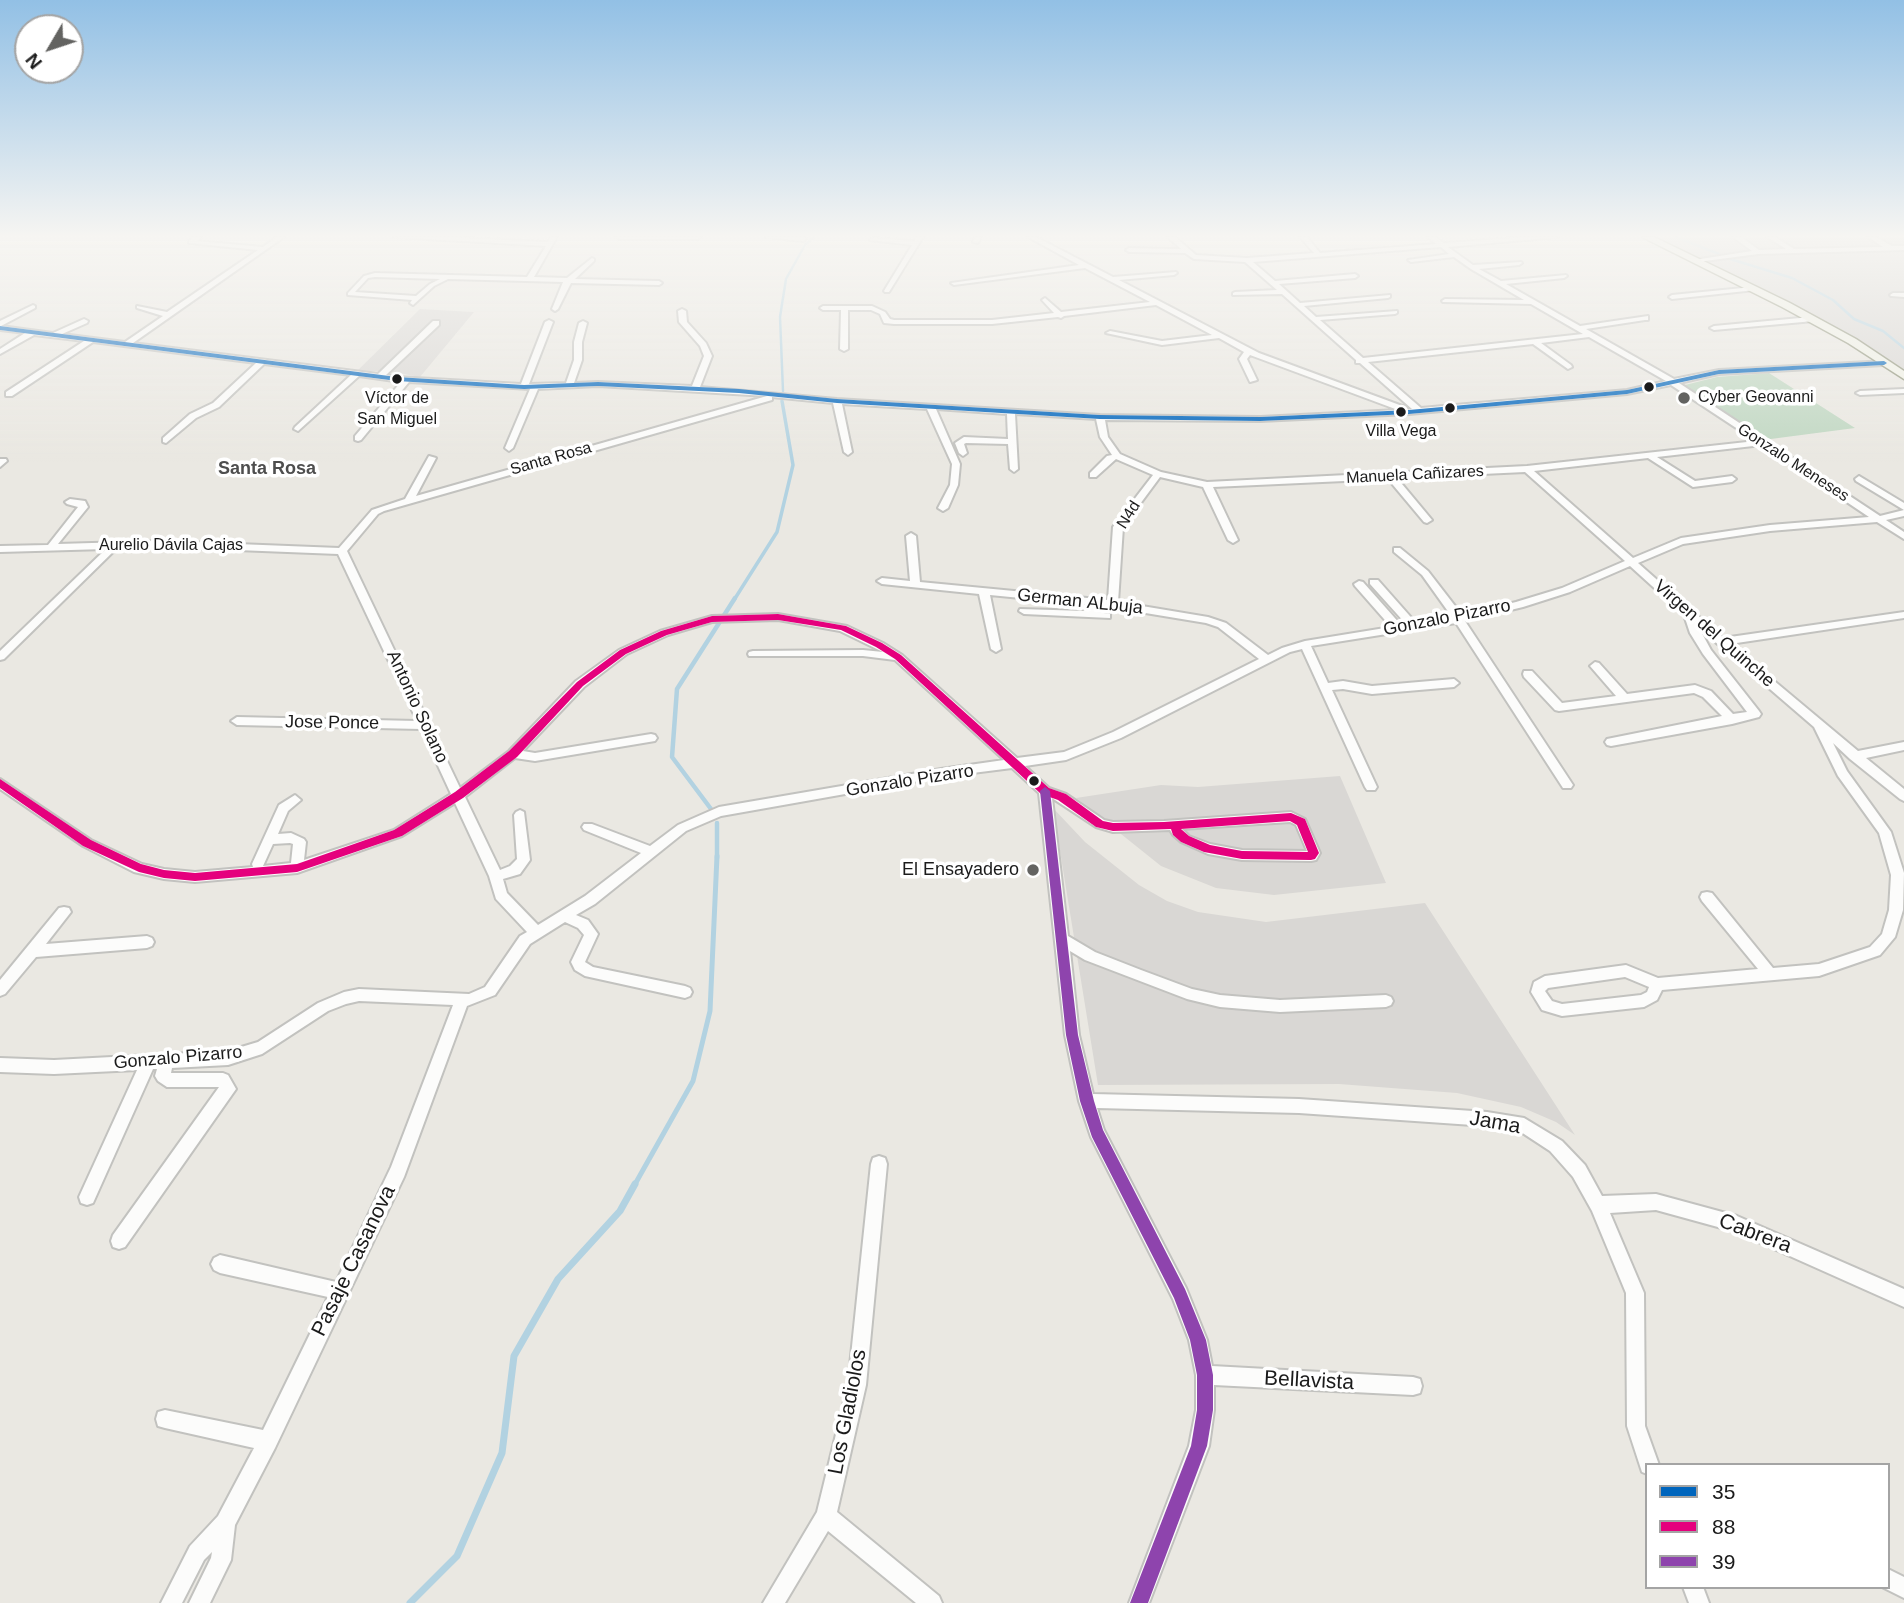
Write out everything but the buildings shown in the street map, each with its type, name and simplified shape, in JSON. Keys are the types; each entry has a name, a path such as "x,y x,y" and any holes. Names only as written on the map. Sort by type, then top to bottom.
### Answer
{"street":[{"path":"0,326 25,312"},
{"path":"157,312 169,315"},
{"path":"125,345 174,312"},
{"path":"682,312 683,322 703,345 708,356 695,389"},
{"path":"844,349 845,312"},
{"path":"882,312 884,319 894,323 992,323 1093,312"},
{"path":"1057,312 1061,316"},
{"path":"1175,312 1292,371 1414,411"},
{"path":"1304,312 1414,411"},
{"path":"1312,319 1395,312"},
{"name":"Gonzalo Meneses","path":"1552,312 1671,381 1904,536"},
{"path":"1797,312 1904,376"},
{"path":"1581,328 1645,318"},
{"path":"1714,328 1811,319"},
{"path":"52,335 84,321"},
{"path":"524,387 549,322"},
{"path":"380,377 436,323"},
{"path":"569,385 578,360 583,323"},
{"path":"0,326 125,345 407,380 524,387 569,385 695,389 931,408 1100,417 1260,419 1414,411 1627,392 1719,372 1884,363"},
{"path":"0,352 33,332"},
{"path":"1110,333 1162,343 1220,336"},
{"path":"1359,361 1593,334"},
{"path":"9,394 91,340"},
{"path":"1533,340 1568,366"},
{"path":"1249,351 1243,359 1253,380"},
{"path":"166,440 193,416 216,405 261,363"},
{"path":"299,429 356,375"},
{"path":"358,438 407,380"},
{"path":"509,448 535,387"},
{"path":"1860,393 1904,391"},
{"name":"Santa Rosa","path":"342,551 374,512 776,396"},
{"path":"836,401 848,452"},
{"path":"931,408 956,464 954,485 943,508"},
{"path":"1011,412 1014,469"},
{"path":"1094,474 1110,458 1117,456 1104,437 1100,417"},
{"path":"963,453 960,443 964,440 1012,442"},
{"name":"Manuela Cañizares","path":"1117,456 1158,474 1207,485 1527,469 1761,443"},
{"path":"1650,456 1693,484 1732,479"},
{"path":"409,500 432,458"},
{"name":"Virgen del Quinche","path":"1527,469 1721,642 1904,796"},
{"name":"N4d","path":"1113,604 1118,527 1158,474"},
{"path":"1391,476 1427,520"},
{"path":"1859,478 1904,507"},
{"path":"1207,485 1233,540"},
{"path":"50,548 83,507 82,503 70,502"},
{"name":"Gonzalo Pizarro","path":"0,1065 54,1067 228,1058 249,1053 279,1038 323,1007 359,995 463,1001 478,998 489,991 519,948 536,932 590,900 682,828 719,812 941,774 1066,756 1266,659 1305,644 1459,619 1566,590 1681,541 1770,528 1878,519 1904,513"},
{"path":"911,536 915,584"},
{"name":"Aurelio Dávila Cajas","path":"0,550 161,544 342,551"},
{"path":"0,657 115,545"},
{"path":"0,556 23,549"},
{"path":"1397,550 1426,573 1567,785"},
{"name":"Antonio Solano","path":"342,551 459,796 496,877 501,895 536,932"},
{"name":"German ALbuja","path":"882,581 1113,604 1208,620 1222,625 1266,659"},
{"path":"1374,582 1413,626"},
{"path":"1359,584 1398,628"},
{"path":"984,592 996,649"},
{"path":"1089,614 1100,603"},
{"path":"1024,611 1106,617"},
{"path":"1611,742 1755,714 1707,652 1695,632 1689,613"},
{"path":"1721,642 1904,615"},
{"path":"0,783 112,858 139,868 195,877 297,868 398,833 459,796 513,754 599,667 643,641 689,624 733,617 811,621 863,636 898,657 1045,791 1062,797 1100,824 1113,827 1297,819 1314,853 1311,856 1242,855 1208,849 1185,839 1177,832 1175,825"},
{"path":"1305,644 1371,787"},
{"path":"753,654 863,653 898,657"},
{"path":"1594,666 1625,699"},
{"path":"1528,674 1559,707 1695,689 1707,694 1732,720"},
{"path":"1325,687 1343,685 1372,690 1454,684"},
{"name":"Jose Ponce","path":"237,721 426,725"},
{"path":"1657,984 1652,996 1644,1001 1562,1010 1547,1006 1538,992 1539,986 1545,982 1626,971 1657,984 1819,970 1875,951 1888,937 1896,911 1898,875 1885,832 1842,773 1820,727"},
{"path":"513,754 535,757 651,738"},
{"path":"1854,756 1904,746"},
{"path":"1045,791 1072,1035 1087,1101 1097,1132 1180,1294 1198,1340 1205,1375 1205,1410 1199,1446 1139,1603"},
{"path":"258,864 283,808 295,800"},
{"path":"496,877 515,870 524,860 520,815"},
{"path":"588,827 653,852"},
{"path":"269,839 291,838 300,842 297,868"},
{"path":"1707,898 1770,974"},
{"path":"0,990 64,912"},
{"path":"564,916 588,927 592,934 578,961 580,967 590,972 685,992"},
{"path":"1060,938 1102,961 1192,995 1220,1001 1280,1006 1386,1001"},
{"path":"32,951 147,942"},
{"name":"Pasaje Casanova","path":"228,1518 398,1171 463,1001"},
{"path":"119,1241 228,1089 223,1080 167,1080 163,1076 166,1061"},
{"path":"87,1197 148,1062"},
{"name":"Jama","path":"1087,1101 1299,1106 1487,1119 1524,1125 1556,1146 1572,1162 1598,1205 1635,1293 1636,1426 1649,1463"},
{"name":"Los Gladiolos","path":"773,1603 826,1516 857,1385 879,1164"},
{"name":"Cabrera","path":"1598,1205 1656,1202 1737,1224 1904,1298"},
{"path":"220,1264 338,1292"},
{"name":"Bellavista","path":"1205,1375 1413,1386"},
{"path":"165,1419 268,1441"},
{"path":"826,1516 932,1603"},
{"path":"171,1603 197,1553 228,1518"},
{"path":"199,1603 221,1560 228,1518"}],"shaded area":[{"path":"417,312 474,312 420,377 388,371 357,371"},
{"path":"1795,312 1904,312 1904,377 1836,332"},
{"path":"1340,776 1386,883 1274,895 1216,888 1161,866 1076,798 1161,785 1198,787"},
{"path":"1053,808 1085,842 1139,885 1167,901 1198,912 1266,922 1425,903 1575,1135 1556,1122 1521,1107 1457,1093 1339,1084 1098,1085"}],"green space":[{"path":"1769,373 1855,428 1763,440 1681,386 1717,377"}],"waterway":[{"path":"781,312 783,391"},
{"path":"1846,312 1854,319 1883,331 1904,348"},
{"path":"734,600 777,532 793,465 782,401"},
{"path":"711,809 672,757 677,689 735,598"},
{"path":"717,823 717,856"},
{"path":"634,1186 693,1081 710,1011 717,856"},
{"path":"410,1603 457,1556 502,1453 514,1356 558,1279 620,1211 635,1184"}],"transit line":[{"name":"35","path":"0,328 397,379 524,387 598,384 739,391 837,401 1100,417 1260,419 1409,412 1627,392 1719,372 1884,363"},
{"name":"88","path":"0,783 87,843 139,868 195,877 297,868 398,833 459,795 513,754 580,684 623,652 664,633 712,619 778,617 843,628 898,657 1045,791 1062,797 1100,824 1113,827 1164,826 1175,825 1291,817 1301,822 1314,853 1311,856 1242,855 1208,849 1185,839 1177,832 1175,825"},
{"name":"39","path":"1045,791 1072,1035 1087,1101 1097,1132 1180,1294 1198,1340 1205,1375 1205,1410 1199,1446 1139,1603"}],"place":[{"name":"Víctor de San Miguel","path":"397,379"},
{"name":"Cyber Geovanni","path":"1684,398"},
{"name":"Villa Vega","path":"1401,412"},
{"name":"El Ensayadero","path":"1033,870"}],"district":[{"name":"Santa Rosa","path":"267,469"}]}
